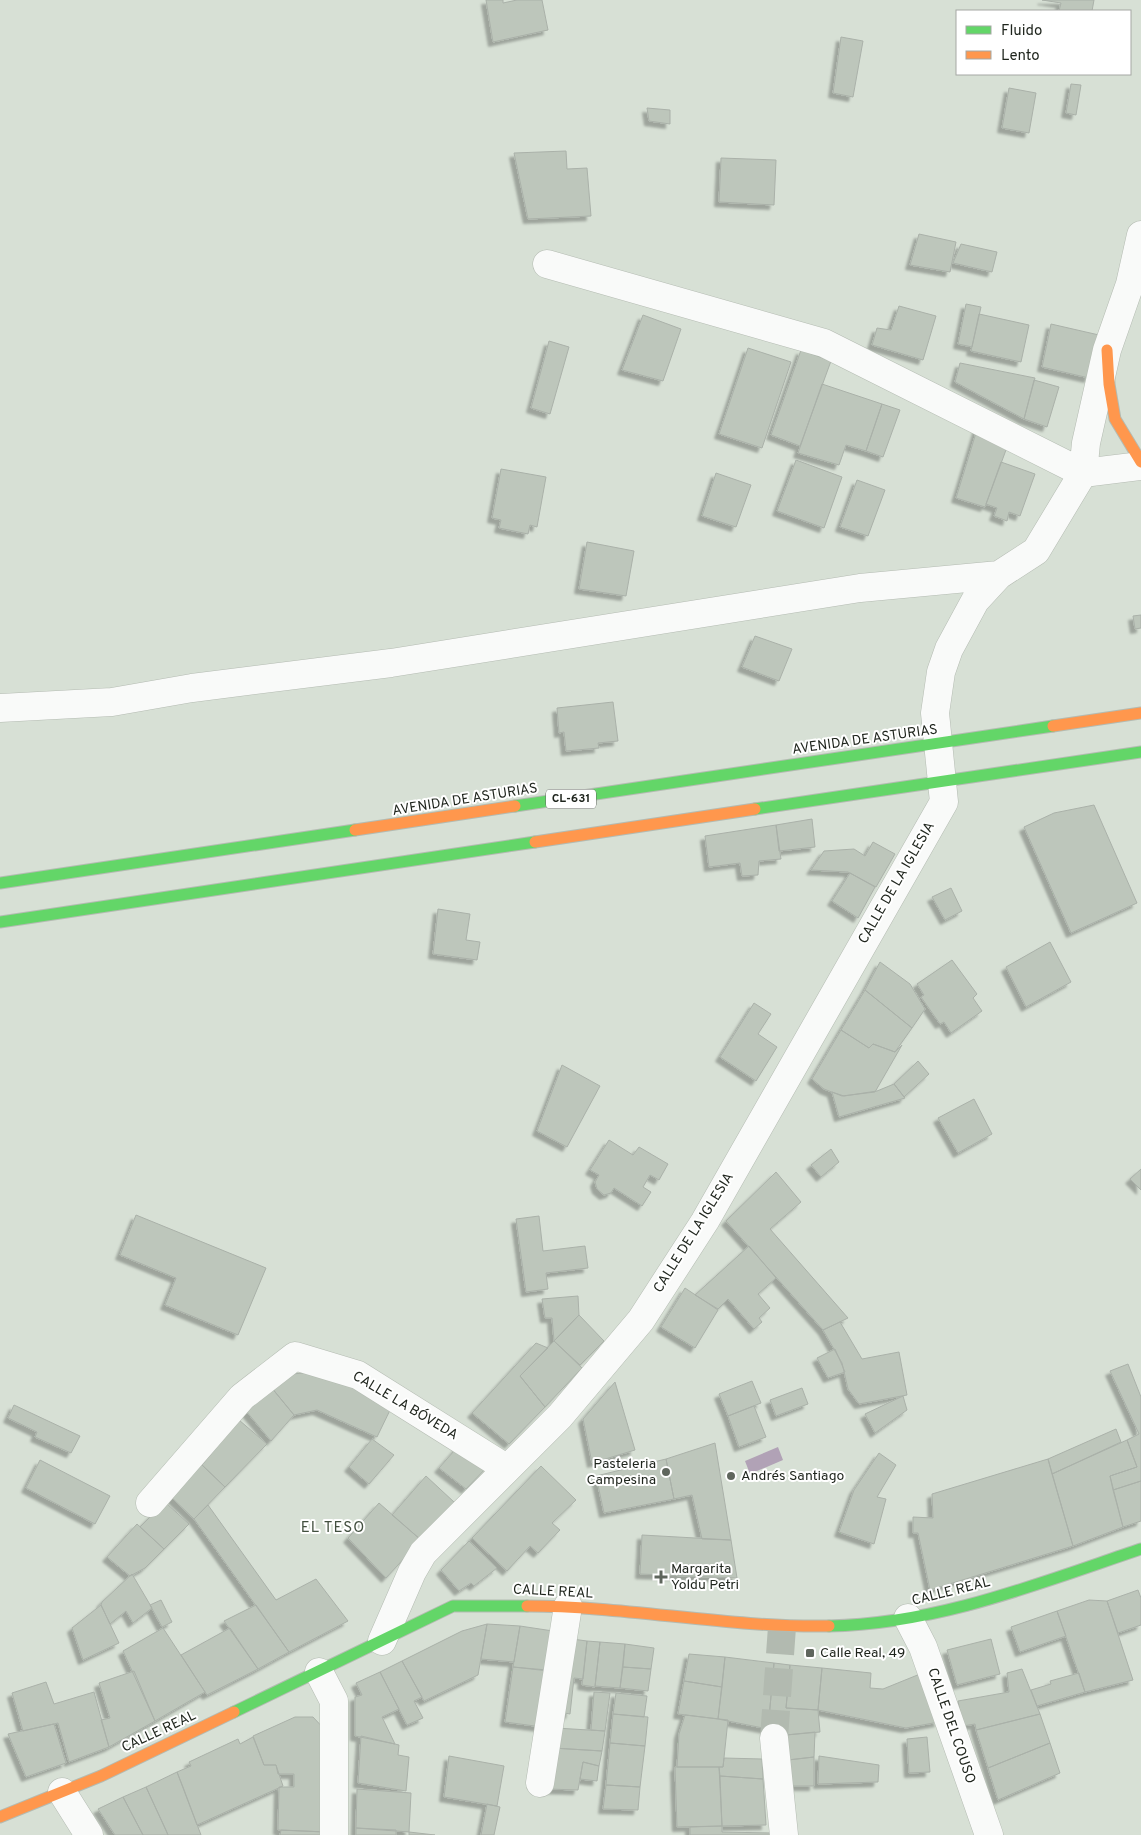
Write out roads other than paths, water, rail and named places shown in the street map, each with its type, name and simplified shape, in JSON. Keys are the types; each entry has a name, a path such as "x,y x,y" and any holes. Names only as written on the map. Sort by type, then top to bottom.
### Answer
{"main road":[{"path":"1107,350 1109,384 1115,420 1141,464"},
{"name":"AVENIDA DE ASTURIAS","path":"0,883 1141,713"},
{"path":"0,922 1141,752"},
{"name":"CALLE REAL","path":"0,1817 101,1776 453,1606 568,1606 782,1626 840,1626 908,1618 966,1607 1141,1549"}],"street":[{"path":"0,708 112,702 192,688 391,662 860,588 998,575 1036,551 1083,474 1086,443 1107,350 1136,281 1141,236"},
{"path":"546,264 824,343 1083,474 1141,464"},
{"name":"CALLE DE LA IGLESIA","path":"382,1640 412,1572 423,1554 506,1468 560,1416 641,1320 704,1221 944,802 935,713 941,672 949,650 974,601 998,575"},
{"name":"CALLE LA BÓVEDA","path":"150,1503 242,1397 295,1356 358,1375 506,1468"},
{"path":"540,1782 568,1606"},
{"name":"CALLE DEL COUSO","path":"908,1618 923,1647 989,1835"},
{"path":"319,1672 334,1701 334,1835"},
{"path":"774,1738 784,1835"},
{"path":"62,1792 89,1835"}],"tunnel":[{"path":"774,1738 782,1627"}],"place":[{"name":"Pasteleria Campesina","path":"666,1472"},
{"name":"Andrés Santiago","path":"731,1476"},
{"name":"Margarita Yoldu Petri","path":"661,1577"},
{"name":"Calle Real, 49","path":"810,1653"}],"district":[{"name":"EL TESO","path":"333,1528"}]}
